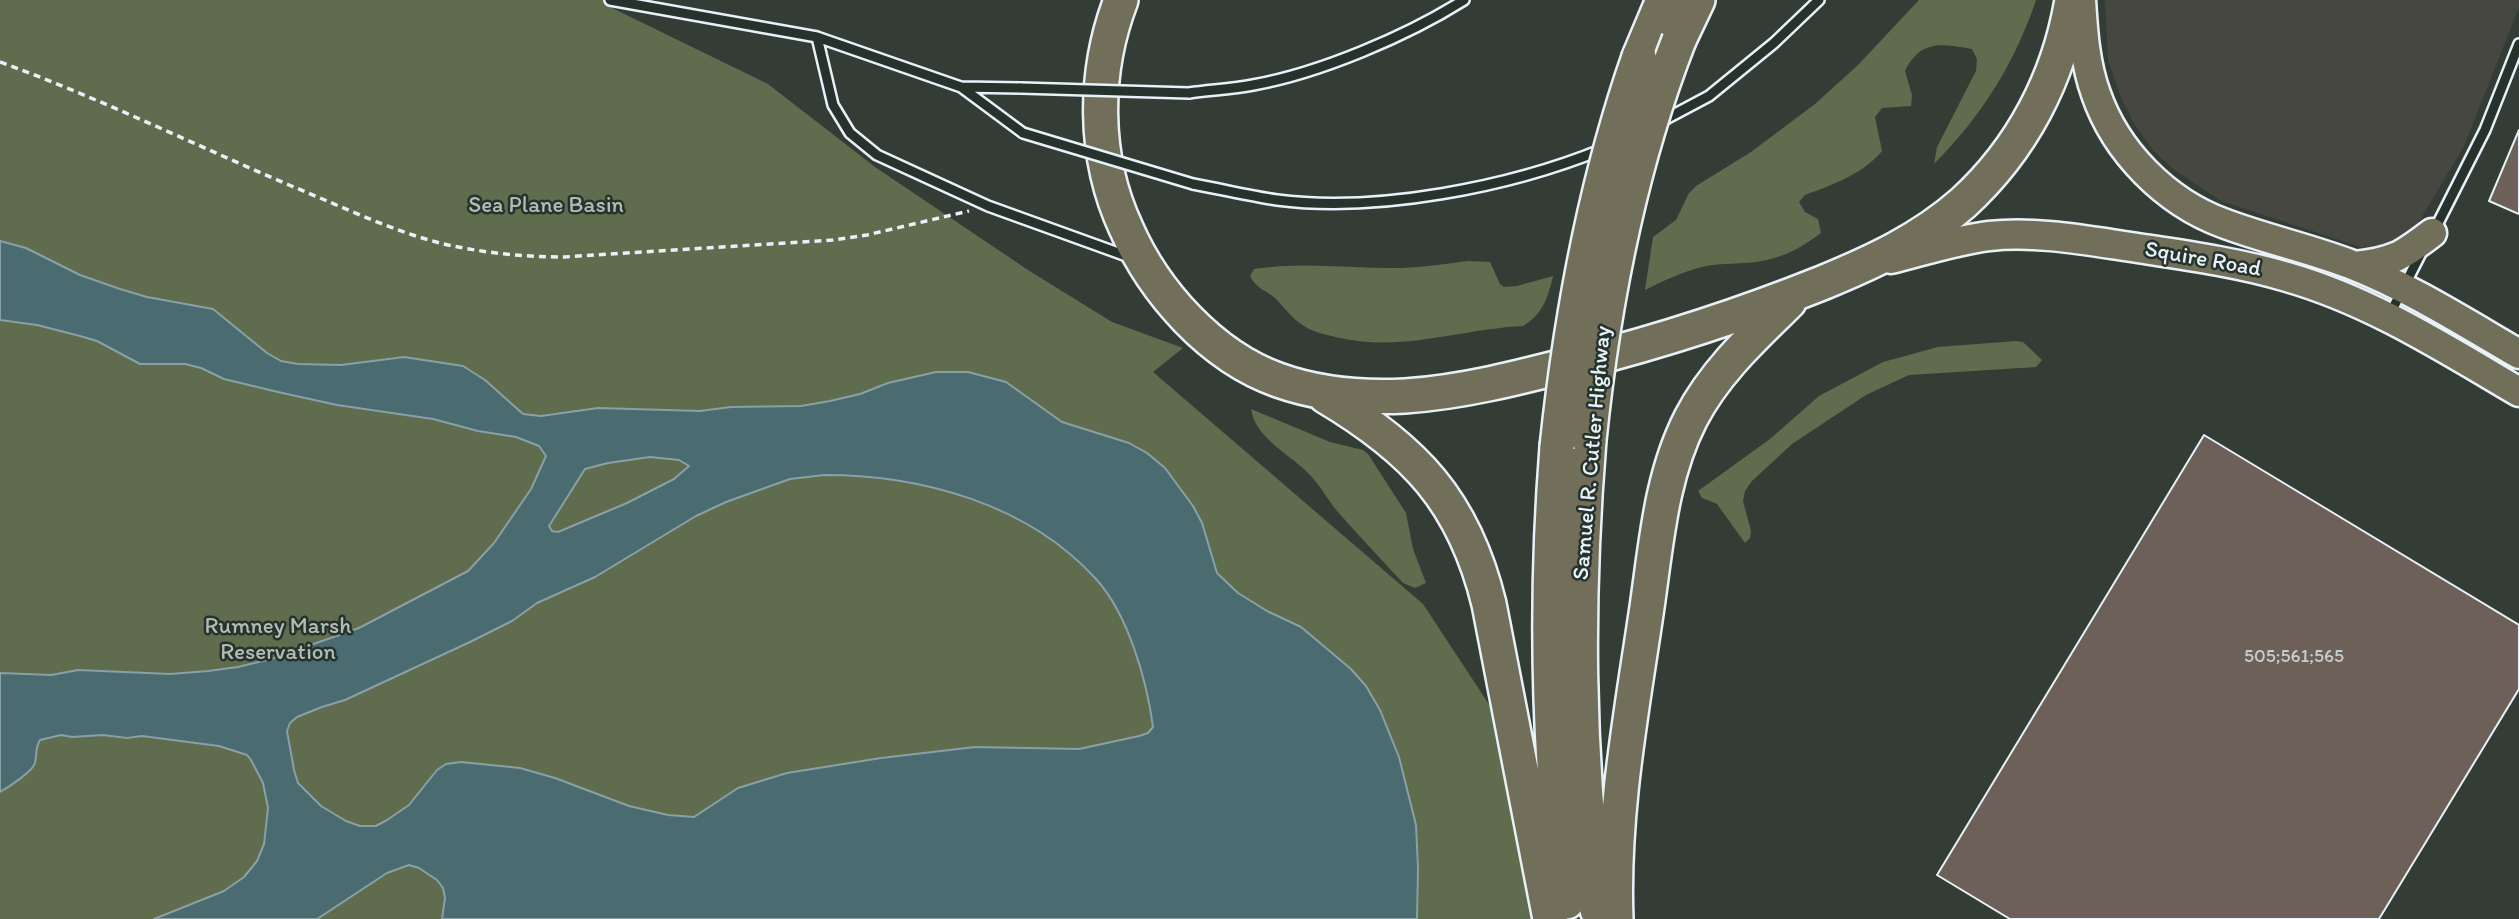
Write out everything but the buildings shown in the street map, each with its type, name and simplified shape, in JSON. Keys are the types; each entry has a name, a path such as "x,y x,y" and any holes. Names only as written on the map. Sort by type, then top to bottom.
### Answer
{"highway":[{"path":"1121,0 1104,64 1100,92 1101,131 1114,197 1126,230 1144,262 1174,305 1211,340 1264,374 1314,389 1393,397 1479,386 1660,340 1798,293 1895,251 1962,203 2005,157 2048,85 2061,48 2072,0"},
{"name":"Samuel R. Cutler Highway","path":"1569,919 1558,820 1550,696 1550,560 1557,447 1567,361 1588,244 1614,132 1639,57 1663,0"},
{"name":"Samuel R. Cutler Highway","path":"1598,919 1586,809 1579,675 1582,541 1590,440 1604,330 1626,214 1652,113 1679,40 1698,0"},
{"path":"1616,919 1615,874 1619,810 1655,554 1670,469 1690,419 1719,373 1798,293"},
{"path":"1314,389 1370,423 1415,461 1443,495 1472,548 1489,604 1550,919"}],"main road":[{"name":"Squire Road","path":"2081,0 2087,63 2101,107 2121,142 2153,178 2183,203 2211,219 2355,266 2403,288 2519,354"},
{"path":"2355,266 2381,264 2396,259 2432,233"},
{"name":"Squire Road","path":"1863,266 1966,240 2008,235 2050,236 2168,252 2247,267 2316,287 2388,317 2519,391"}],"lane":[{"path":"610,0 817,37 961,87 1023,133 1193,184 1279,200 1351,202 1423,198 1575,160 1621,141"},
{"path":"961,87 1189,93 1255,85 1369,49 1464,0"},
{"path":"1633,136 1709,96 1774,43 1819,0"},
{"path":"817,37 833,105 850,133 877,155 988,206 1144,262"},
{"path":"2388,317 2485,130 2519,44"}],"path":[{"path":"0,62 109,105 374,220 421,237 476,250 535,257 564,257 833,240 911,226 988,206"}],"shaded area":[{"path":"2105,0 2519,0 2519,7 2464,146 2417,225 2402,239 2383,248 2367,249 2221,201 2173,169 2154,151 2134,124 2108,60"}],"green space":[{"name":"Rumney Marsh Reservation","path":"0,0 604,0 608,6 768,84 875,167 1028,270 1112,322 1183,348 1153,372 1423,604 1496,715 1540,919 0,919"},
{"path":"1919,0 2036,0 2018,46 1995,88 1967,127 1934,164 1937,147 1976,71 1977,59 1972,49 1933,46 1918,53 1911,61 1905,71 1912,95 1911,106 1882,108 1875,117 1882,151 1866,166 1836,183 1805,195 1799,202 1805,212 1818,219 1821,233 1787,254 1754,262 1702,267 1645,290 1653,237 1676,220 1689,193 1751,152 1815,104 1858,65"},
{"path":"1468,261 1490,262 1504,287 1553,276 1540,311 1523,326 1409,341 1363,342 1326,335 1304,326 1273,296 1256,285 1250,276 1254,269 1273,267 1310,265 1402,268"},
{"path":"2023,342 2042,360 2036,367 1909,375 1866,395 1792,444 1752,481 1745,491 1743,501 1751,531 1750,538 1745,543 1717,504 1702,498 1698,491 1770,439 1819,396 1883,362 1938,347"},
{"path":"1251,409 1330,442 1363,450 1368,454 1406,513 1413,549 1426,583 1415,588 1403,583 1337,511 1311,476 1260,430"}],"water":[{"path":"0,241 26,248 80,275 120,289 147,297 213,309 267,353 281,361 341,365 404,357 463,366 485,380 523,414 541,416 598,408 700,411 731,407 801,406 860,394 888,383 936,372 968,372 1006,382 1062,422 1129,443 1165,468 1202,523 1217,573 1238,593 1301,627 1351,669 1366,686 1380,710 1399,757 1416,825 1417,919 442,919 445,898 443,888 437,880 409,865 387,873 317,919 154,919 224,891 244,877 257,861 264,844 268,808 263,783 251,760 247,755 219,746 142,736 127,738 61,735 40,740 35,763 30,770 0,792 0,673 51,675 78,670 170,674 208,671 271,659 359,628 468,571 494,543 531,489 546,456 539,446 516,437 478,431 433,419 337,405 278,392 224,379 185,364 140,364 97,341 37,325 0,320","holes":["650,457 679,460 689,466 674,479 627,503 558,532 552,531 549,526 585,469","824,475 898,481 971,499 1006,513 1039,531 1069,553 1096,579 1118,610 1141,669 1153,727 1148,733 1139,736 1079,749 975,747 787,773 738,788 694,817 668,815 629,806 520,768 461,762 446,764 437,770 409,805 387,820 376,826 360,826 321,806 298,783 287,731 290,723 297,717 345,700 512,621 537,603 595,577 696,516 726,502 790,479"]}],"park label":[{"name":"Sea Plane Basin","path":"546,206"}]}
